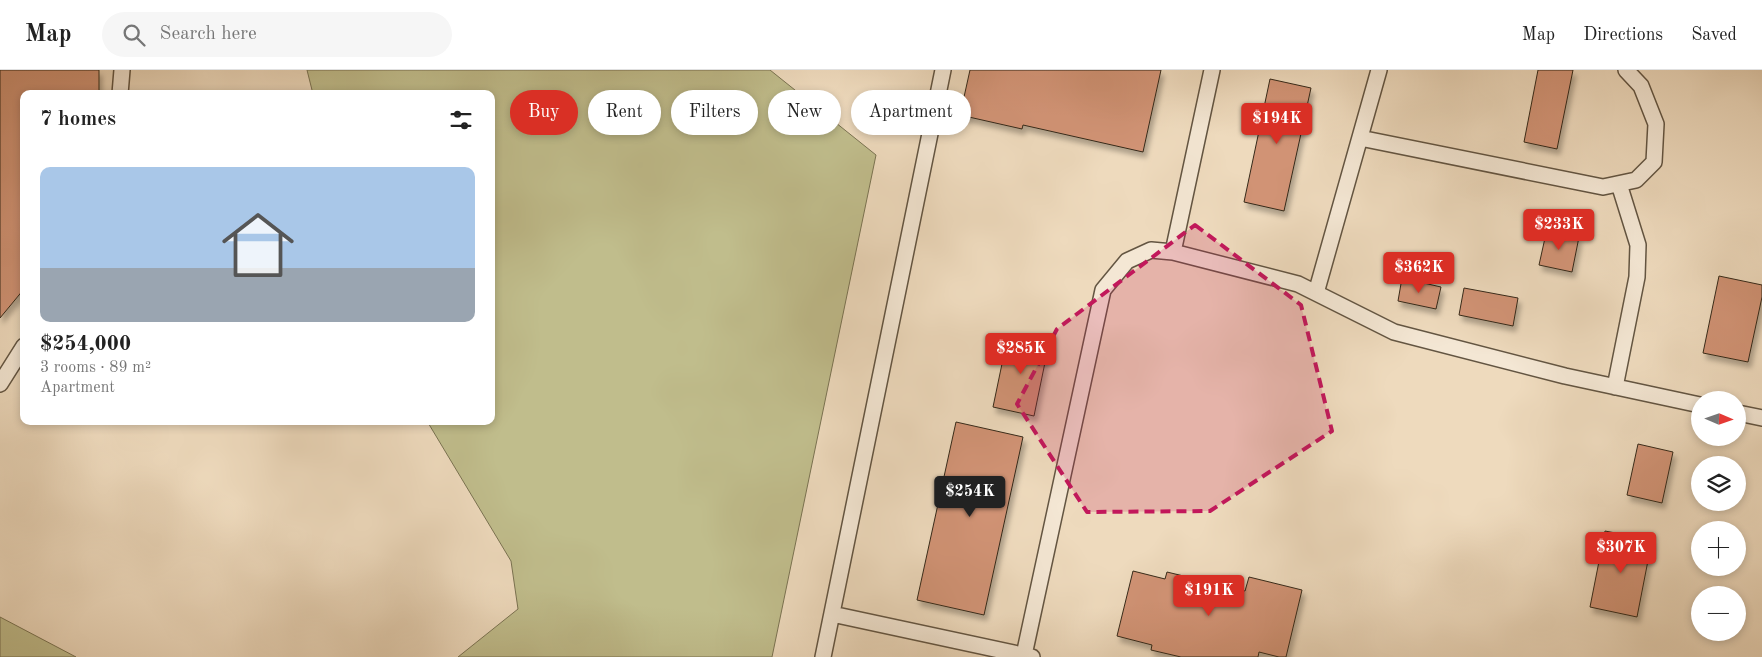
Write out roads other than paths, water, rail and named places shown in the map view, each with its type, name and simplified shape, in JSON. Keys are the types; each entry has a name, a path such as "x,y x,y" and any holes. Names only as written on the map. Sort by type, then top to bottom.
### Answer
{"lane":[{"path":"120,90 122,70"},
{"path":"822,657 943,70"},
{"path":"1173,252 1212,70"},
{"path":"1316,293 1379,70"},
{"path":"1360,138 1602,187 1636,180 1654,162 1656,124 1641,86 1626,70"},
{"path":"1615,386 1638,269 1638,245 1619,184"},
{"path":"832,614 1028,656 1103,290 1127,261 1151,250 1173,252 1298,284 1394,332 1565,376 1691,403"},
{"path":"0,384 20,352"},
{"path":"1746,414 1762,418"}]}
